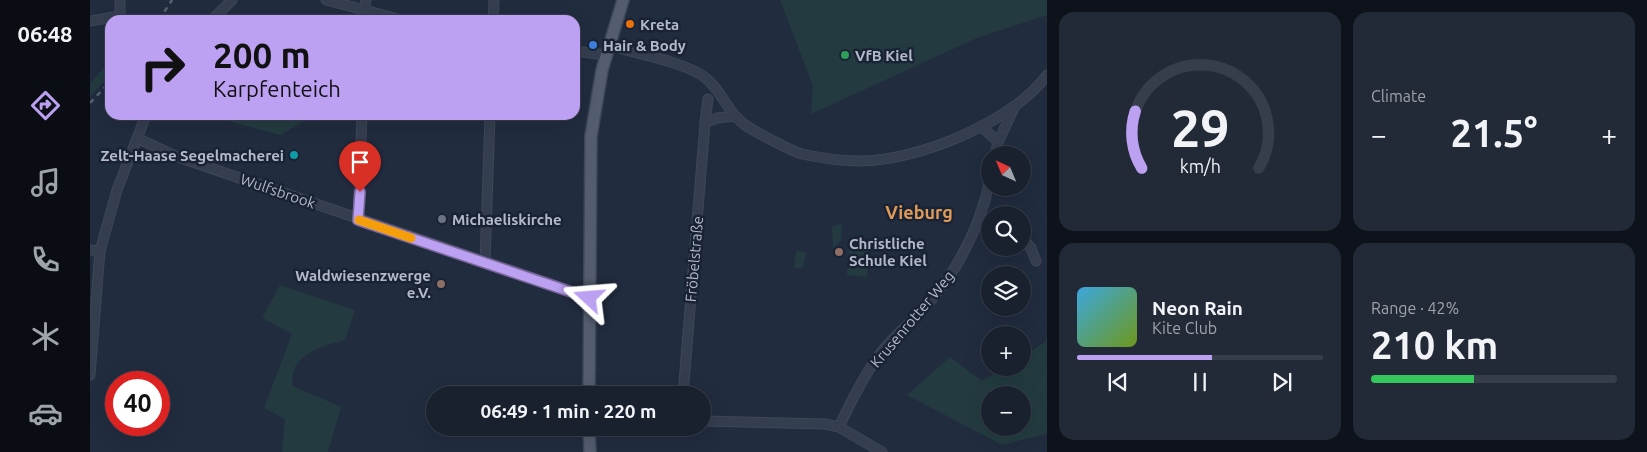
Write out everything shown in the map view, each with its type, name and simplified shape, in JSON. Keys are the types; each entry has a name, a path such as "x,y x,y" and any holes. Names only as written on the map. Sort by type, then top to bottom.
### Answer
{"main road":[{"path":"589,386 591,136 598,90 623,0"},
{"path":"589,436 590,452"}],"street":[{"path":"120,0 120,15"},
{"path":"217,15 232,0"},
{"path":"326,0 383,15"},
{"path":"364,15 366,0"},
{"path":"493,15 494,0"},
{"path":"90,21 105,20"},
{"path":"580,52 608,50 682,67 702,76 735,116 749,127 801,153 861,161 902,155 938,144 981,126 1016,104 1046,80"},
{"name":"Fröbelstraße","path":"684,386 708,99"},
{"path":"997,146 1016,104"},
{"path":"705,123 717,118 735,116"},
{"path":"90,375 100,251 118,190 139,139 145,120"},
{"path":"358,220 362,120"},
{"path":"485,263 490,120"},
{"path":"981,126 998,142"},
{"name":"Wulfsbrook","path":"139,139 176,156 589,298"},
{"name":"Krusenrotter Weg","path":"840,427 860,382 883,351 941,287 960,261 979,219 985,196"},
{"path":"1031,248 1036,261"},
{"path":"90,250 100,251"},
{"path":"711,421 808,423 840,427 882,452"}],"green space":[{"name":"VfB Kiel","path":"780,0 1047,0 1047,15 977,38 811,114 813,86"},
{"path":"105,66 105,81 90,96 90,84"},
{"path":"224,120 306,120 280,135"},
{"path":"842,224 841,241 833,248 832,226"},
{"path":"849,248 869,250 867,277 847,275"},
{"path":"796,251 806,252 803,268 794,268"},
{"path":"280,285 355,310 345,340 326,345 308,354 295,367 293,375 293,386 341,407 328,452 282,452 285,419 264,408 292,334 262,318"},
{"path":"1047,335 1047,434 1002,445 985,436 1031,436 1031,386 981,386 981,434 907,395 950,357 982,381 990,376 1031,376 1031,351 1045,342"}],"railway":[{"path":"162,15 172,0"},
{"path":"90,103 105,87"}],"slow traffic":[{"path":"359,220 411,238"}],"place":[{"name":"Kreta","path":"630,24"},
{"name":"Hair & Body","path":"593,45"},
{"name":"VfB Kiel","path":"845,55"},
{"name":"Zelt-Haase Segelmacherei","path":"294,155"},
{"name":"Michaeliskirche","path":"442,219"},
{"name":"Christliche Schule Kiel","path":"839,252"},
{"name":"Waldwiesenzwerge e.V.","path":"441,284"}],"district":[{"name":"Vieburg","path":"919,212"}],"route":[{"path":"360,192 358,220 589,298"}]}
